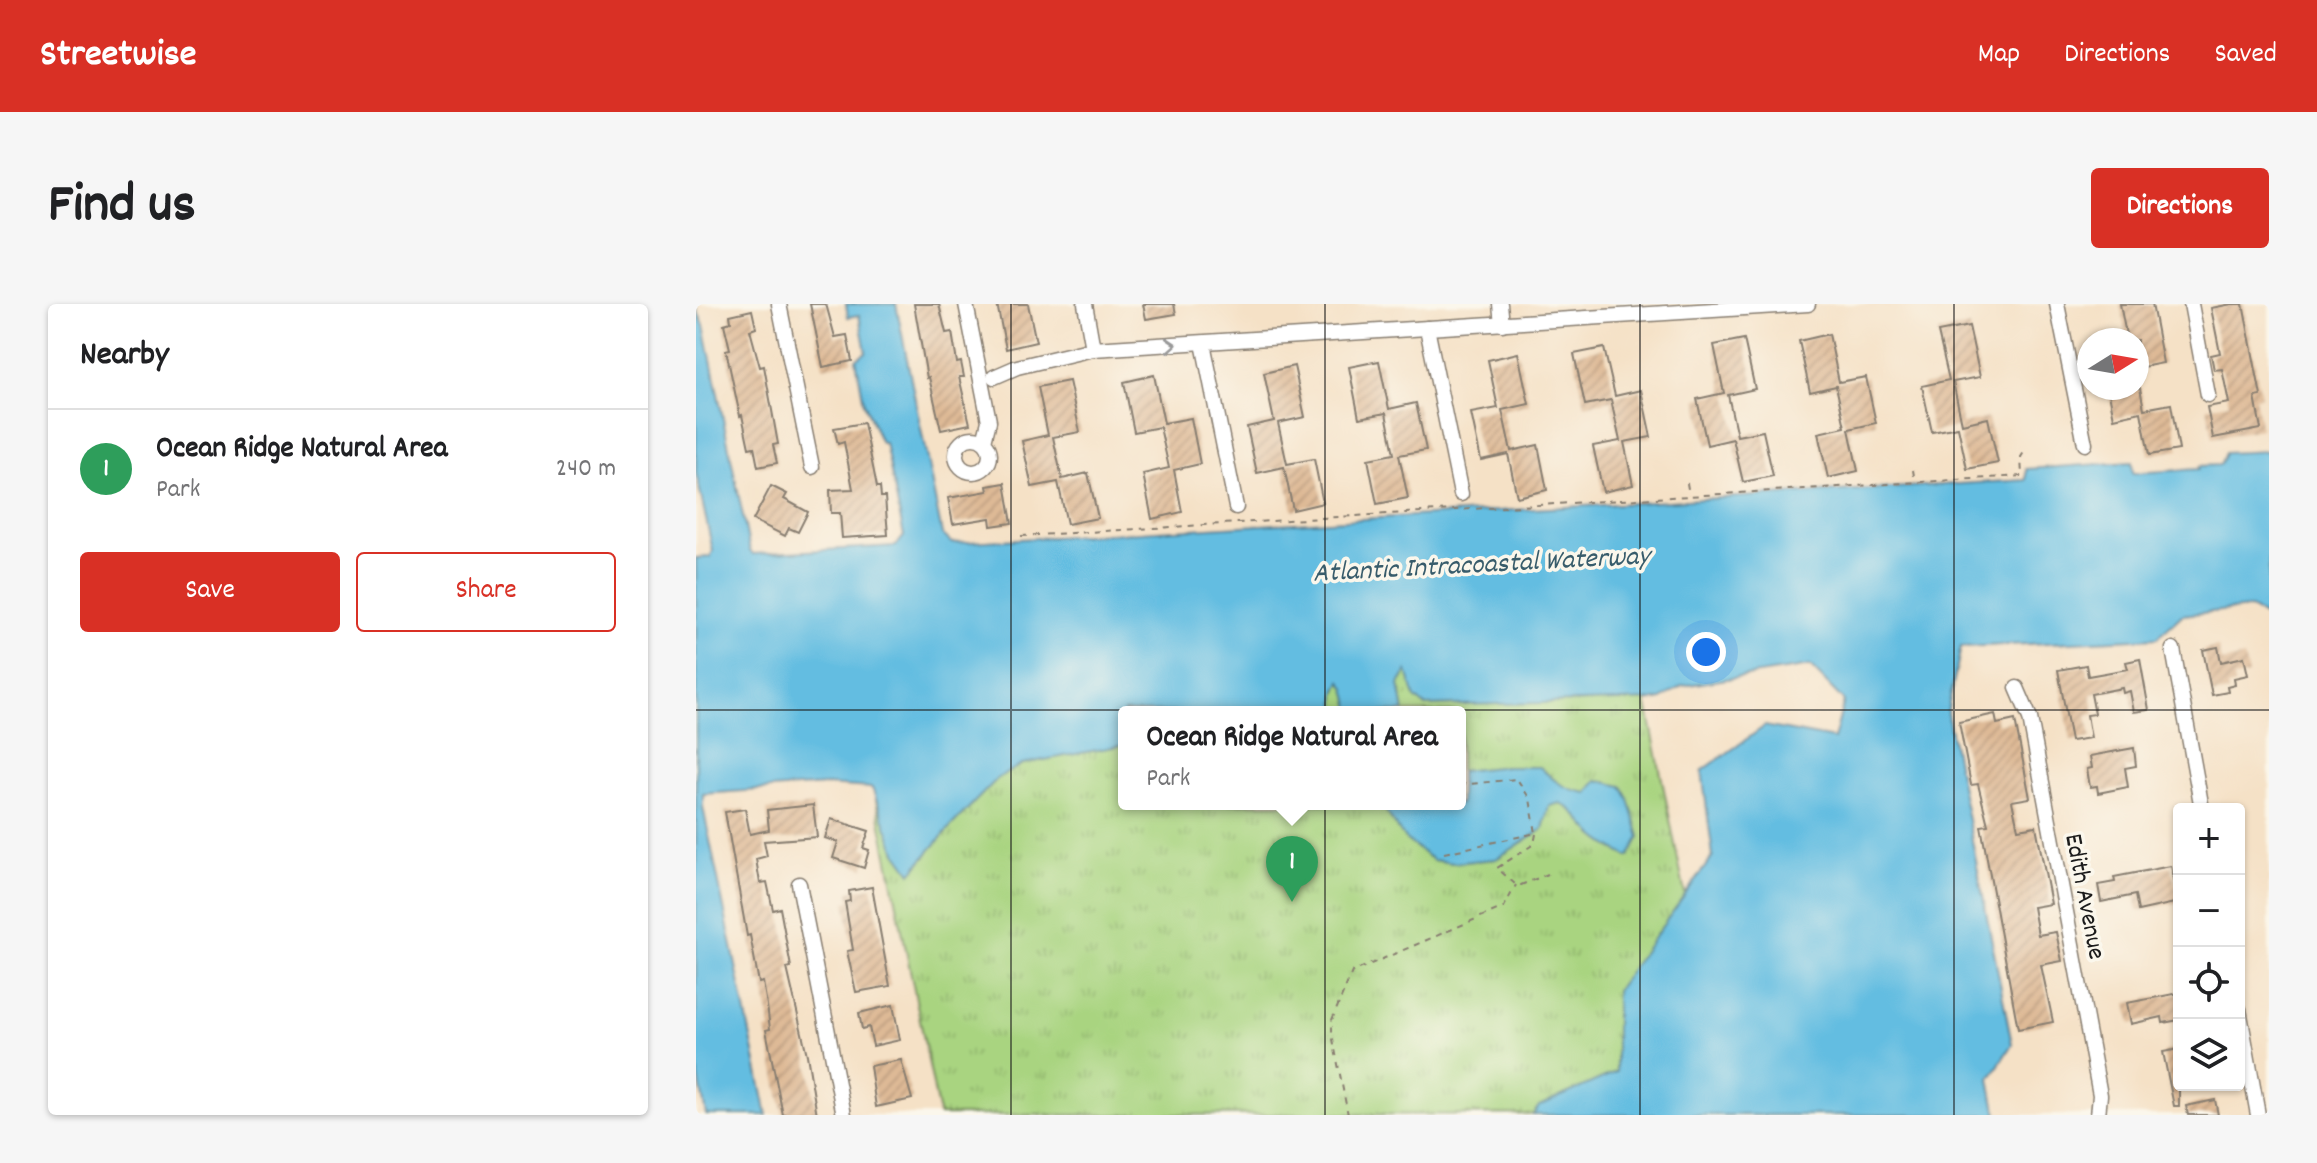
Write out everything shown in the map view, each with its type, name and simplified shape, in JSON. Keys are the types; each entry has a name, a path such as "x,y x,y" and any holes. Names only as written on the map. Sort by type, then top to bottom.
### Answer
{"street":[{"path":"779,304 812,467"},
{"path":"966,304 989,421 984,441"},
{"path":"1085,304 1093,349"},
{"path":"1500,304 1502,324"},
{"path":"994,377 1017,367 1093,349 1502,324 1593,311 1808,304"},
{"path":"2057,304 2085,444"},
{"path":"2191,304 2208,395"},
{"path":"1427,328 1461,494"},
{"path":"1203,343 1236,507"},
{"path":"2173,649 2201,803"},
{"name":"Edith Avenue","path":"2017,688 2030,718 2100,1095 2098,1115"},
{"path":"799,884 844,1115"},
{"path":"2241,1019 2258,1115"}],"path":[{"path":"1021,536 2022,476 2021,457 2026,449"},
{"path":"1913,470 1915,483"},
{"path":"1687,483 1689,496"},
{"path":"1466,784 1517,779 1530,799 1536,833 1534,844 1497,868 1516,885 1553,872"},
{"path":"1444,853 1536,833"},
{"path":"1348,1115 1332,1020 1352,972 1504,907 1516,885"}],"green space":[{"path":"1629,615 1729,1114 939,1115 854,690"}],"water":[{"name":"Atlantic Intracoastal Waterway","path":"846,304 896,304 942,534 952,543 2026,480 2026,469 2132,462 2133,473 2199,469 2199,466 2220,465 2225,453 2269,451 2269,619 2250,608 2182,615 2157,638 1961,647 1947,713 2012,1044 1990,1079 1997,1115 1533,1115 1539,1106 1616,1072 1616,990 1713,856 1702,771 1765,726 1834,739 1844,701 1810,666 1682,686 1660,700 1425,706 1415,698 1407,671 1399,684 1403,706 1350,706 1341,681 1336,693 1336,706 1118,706 1118,746 1023,764 998,778 911,873 896,852 872,788 826,785 703,794 703,807 767,1115 706,1115 696,1063 696,558 710,557 713,551 696,473 696,308 704,325 753,554 896,546 904,536 885,443 881,443 864,403 856,359 866,352 859,315 848,317"},
{"path":"1540,767 1573,790 1588,793 1597,780 1622,786 1640,837 1629,857 1598,838 1576,814 1560,803 1549,806 1543,829 1496,859 1453,863 1433,860 1405,839 1385,810 1466,810 1466,770"}],"building":[{"path":"810,304 826,304 835,337 847,335 852,361 823,367"},
{"path":"914,304 939,304 946,333 952,332 957,363 961,362 964,377 959,377 970,424 941,430 927,378"},
{"path":"997,304 1028,304 1036,342 1006,349"},
{"path":"1143,304 1174,304 1176,314 1146,319"},
{"path":"2120,304 2152,304 2163,363 2149,366 2149,328 2125,328"},
{"path":"2243,304 2261,396 2255,397 2261,429 2213,438 2207,407 2229,403 2222,369 2214,370 2211,355 2220,353 2211,308"},
{"path":"752,310 756,328 750,330 760,367 764,366 778,444 773,445 777,463 758,467 754,447 749,448 740,416 726,350 730,349 724,324 731,322 730,315"},
{"path":"1969,326 1980,377 1953,382 1962,424 1988,418 1998,463 1967,469 1958,427 1932,432 1922,386 1949,380 1938,332"},
{"path":"1829,334 1839,382 1866,377 1876,423 1849,429 1858,471 1828,478 1818,433 1845,427 1836,386 1810,392 1799,341"},
{"path":"1744,339 1755,389 1728,395 1737,436 1763,431 1773,476 1743,482 1733,439 1707,445 1697,399 1724,393 1714,345"},
{"path":"1604,348 1615,396 1641,390 1651,437 1624,442 1633,485 1603,492 1593,446 1620,441 1611,400 1585,405 1574,354"},
{"path":"1518,353 1529,404 1502,410 1511,451 1538,445 1547,490 1517,497 1508,454 1481,460 1471,413 1498,408 1488,360"},
{"path":"1379,361 1389,409 1416,403 1426,450 1399,455 1408,498 1377,504 1368,459 1394,454 1386,413 1359,418 1349,367"},
{"path":"1294,366 1305,417 1278,423 1287,464 1314,459 1323,503 1293,510 1284,467 1257,473 1247,427 1274,421 1264,373"},
{"path":"1154,375 1164,423 1191,418 1200,464 1174,470 1182,512 1152,519 1143,474 1169,468 1160,427 1134,432 1124,382"},
{"path":"1069,381 1080,432 1053,437 1062,479 1088,473 1098,518 1067,524 1058,482 1032,487 1022,441 1048,435 1038,387"},
{"path":"2110,400 2142,400 2144,409 2171,404 2179,450 2149,455 2141,412 2114,418"},
{"path":"864,423 877,487 880,487 881,497 885,497 888,535 842,538 840,513 831,513 830,490 853,489 844,442 838,444 834,428"},
{"path":"1005,483 1012,523 991,526 990,518 953,524 948,498 988,491 987,486"},
{"path":"771,486 787,494 784,499 808,512 798,532 789,528 785,536 753,520"},
{"path":"2218,647 2221,662 2244,657 2248,675 2234,678 2235,685 2227,687 2228,692 2212,695 2203,650"},
{"path":"2140,659 2149,710 2134,712 2130,691 2123,693 2122,688 2091,694 2095,714 2087,715 2091,738 2071,741 2058,670 2086,665 2088,676 2128,669 2126,662"},
{"path":"1995,714 1997,724 2015,720 2030,798 2012,801 2018,829 2036,826 2051,904 2033,907 2038,935 2056,932 2062,961 2041,965 2053,1022 2018,1029 1981,826 1988,825 1978,784 1971,785 1959,722"},
{"path":"2134,748 2136,766 2125,768 2128,787 2098,793 2097,786 2090,787 2087,769 2092,768 2090,756"},
{"path":"813,805 817,837 764,841 767,856 756,859 760,883 767,882 773,910 780,908 791,967 787,968 817,1115 783,1115 766,1030 770,1029 763,982 759,983 750,935 747,936 725,812 745,809 750,834 769,830 767,810"},
{"path":"831,819 869,831 863,848 869,850 864,868 833,858 838,842 825,838"},
{"path":"2171,866 2173,903 2138,911 2135,895 2101,902 2098,885 2115,882 2114,877"},
{"path":"872,887 890,986 856,992 847,951 853,950 845,902 850,901 849,891"},
{"path":"2173,994 2173,1021 2163,1023 2162,1017 2131,1024 2127,1003"},
{"path":"893,1005 900,1040 873,1046 869,1027 862,1029 859,1013"},
{"path":"2173,1050 2173,1091 2179,1091 2179,1106 2174,1106 2163,1052"},
{"path":"901,1060 912,1099 876,1107 870,1066"},
{"path":"2215,1100 2218,1115 2188,1115 2186,1106"}],"place":[{"name":"Ocean Ridge Natural Area","path":"1292,902"}]}
